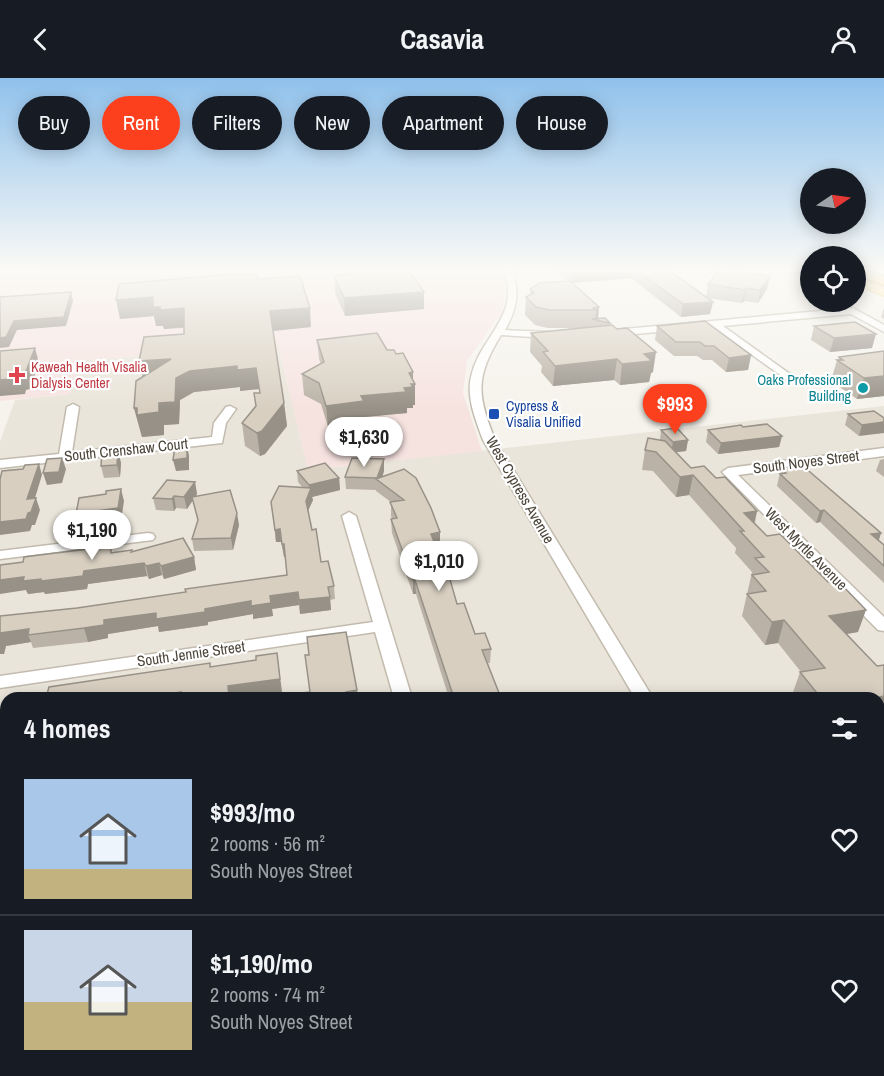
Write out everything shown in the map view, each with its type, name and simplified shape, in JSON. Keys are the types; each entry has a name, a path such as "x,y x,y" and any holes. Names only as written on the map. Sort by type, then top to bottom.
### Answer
{"street":[{"name":"West Cypress Avenue","path":"507,317 482,357 475,379 478,408 489,440 640,692"},
{"path":"604,333 794,317"},
{"path":"863,317 884,329"},
{"path":"715,324 790,379"},
{"path":"499,332 563,335"},
{"path":"65,457 73,408"},
{"name":"South Crenshaw Court","path":"0,464 218,440 220,423 230,409"},
{"name":"South Noyes Street","path":"728,472 884,452"},
{"name":"West Myrtle Avenue","path":"728,472 884,626"},
{"path":"349,516 400,692"},
{"path":"0,555 147,537"},
{"name":"South Jennie Street","path":"0,682 382,626"}],"shaded area":[{"path":"0,317 499,317 467,361 463,393 482,451 308,470 278,344 78,361 70,394 0,401"},
{"path":"278,344 308,470 884,406 884,692 0,692 0,442 15,400 70,394 78,361"}],"building":[{"path":"0,317 64,317 14,321 6,337 0,338"},
{"path":"184,317 271,317 284,403 262,431 257,433 242,423 256,406 254,393 260,393 256,368 237,370 237,366 190,371 176,378 175,402 159,403 159,412 137,415 137,408 134,408 136,381 171,359 139,361 144,337 184,334"},
{"path":"605,318 610,323 592,319"},
{"path":"705,321 751,355 729,358 714,346 705,346 700,342 676,342 657,326"},
{"path":"855,322 876,334 834,338 814,326"},
{"path":"612,325 617,329 627,328 656,352 644,354 652,361 622,364 617,359 555,366 543,352 548,351 531,333"},
{"path":"377,333 387,350 394,350 396,354 403,353 413,372 409,373 415,384 411,384 413,387 404,388 406,392 361,396 364,401 326,406 319,383 302,374 324,362 317,340"},
{"path":"35,348 25,374 21,374 20,378 0,380 0,351"},
{"path":"884,351 884,376 864,378 837,360 843,360 839,357"},
{"path":"874,411 884,418 884,422 862,425 848,414"},
{"path":"767,424 782,436 721,443 708,430 741,425 743,427"},
{"path":"677,428 688,440 673,442 661,430"},
{"path":"648,438 665,441 691,468 704,466 716,478 725,477 757,511 744,513 767,536 780,534 828,582 838,581 866,610 829,616 877,666 884,665 884,692 816,692 800,672 825,668 784,620 772,622 747,594 766,591 752,575 769,572 755,558 764,557 740,531 744,531 693,475 680,477 656,452 645,450"},
{"path":"187,445 187,458 173,460 175,446"},
{"path":"118,452 117,465 101,466 102,453"},
{"path":"62,458 59,472 43,473 47,459"},
{"path":"352,458 384,459 377,478 345,477"},
{"path":"325,463 339,478 309,485 297,471"},
{"path":"39,464 27,499 36,498 31,512 28,513 26,519 0,522 2,471 23,469 25,465"},
{"path":"803,466 881,533 871,534 884,545 884,566 824,510 820,511 780,474 786,473 781,468"},
{"path":"404,469 416,478 440,532 431,534 442,562 445,562 457,604 464,603 475,634 485,633 491,649 482,650 499,692 452,692 415,580 413,580 391,519 397,518 390,502 404,500 376,479"},
{"path":"167,480 195,482 184,497 153,498"},
{"path":"279,486 311,488 306,501 312,530 316,529 321,562 328,561 334,586 328,587 330,597 299,600 298,592 270,596 271,603 251,606 251,601 205,609 205,612 156,619 156,613 104,620 104,625 84,628 28,635 29,629 0,633 0,616 77,608 186,592 185,589 287,575 284,544 282,544 280,529 275,530 271,502"},
{"path":"121,489 118,508 76,514 79,498"},
{"path":"230,490 237,513 231,538 192,539 198,520 192,497"},
{"path":"183,538 194,557 161,566 159,563 146,566 144,563 84,571 83,576 41,581 41,579 23,581 24,577 0,580 0,565 23,562 24,557 88,549 111,548 111,553 132,550 131,552"},
{"path":"346,632 357,690 310,692 305,655 309,655 307,637"},
{"path":"277,653 280,679 228,686 229,692 48,692 49,687 210,663 210,667 256,660 256,656"}],"place":[{"name":"Kaweah Health Visalia Dialysis Center","path":"17,375"},
{"name":"Oaks Professional Building","path":"863,388"},
{"name":"Cypress & Visalia Unified","path":"494,414"}]}
